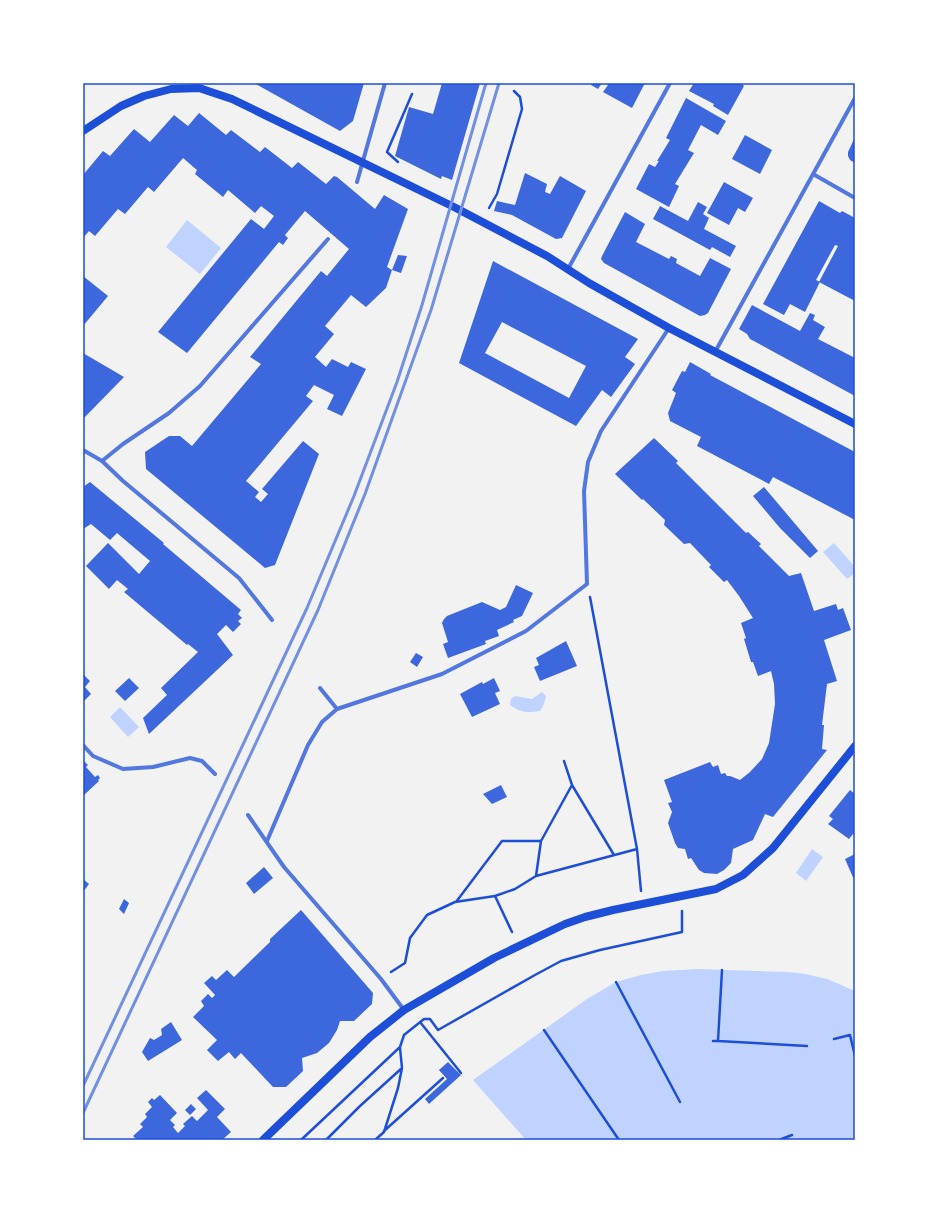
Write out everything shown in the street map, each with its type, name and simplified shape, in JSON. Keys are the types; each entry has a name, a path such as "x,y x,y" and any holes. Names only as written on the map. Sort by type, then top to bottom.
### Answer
{"main road":[{"path":"83,131 121,106 144,96 171,88 199,88 232,99 394,177 482,222 547,256 588,283 669,328 855,424"},
{"path":"263,1140 370,1037 404,1010 494,958 547,932 585,917 716,889 743,875 773,848 855,746"}],"street":[{"path":"357,182 385,83"},
{"path":"568,270 670,83"},
{"path":"715,352 855,98"},
{"path":"813,174 855,198"},
{"path":"102,461 123,444 169,413 200,386 328,239"},
{"path":"267,841 308,745 322,722 337,709 442,674 526,631 588,584 584,491 588,462 601,431 669,328"},
{"path":"83,450 102,461 123,481 239,578 272,620"},
{"path":"320,688 337,709"},
{"path":"83,746 93,756 123,769 153,767 190,758 202,761 215,774"},
{"path":"248,815 284,867 381,979 404,1010"}],"path":[{"path":"490,207 497,194 522,109 520,97 514,90"},
{"path":"394,177 401,165 387,152 412,94"},
{"path":"588,584 637,849 642,904"},
{"path":"564,761 572,785 614,855"},
{"path":"536,876 541,841 572,785"},
{"path":"455,902 502,841 541,841"},
{"path":"381,979 405,963 410,938 427,915 455,902 495,896 515,889 536,876 637,849"},
{"path":"495,896 512,932"},
{"path":"384,1132 396,1095 402,1068 400,1047 404,1035 420,1022 424,1019 430,1020 438,1030 561,961 600,950 682,932 682,896"},
{"path":"718,1041 722,970"},
{"path":"616,982 680,1102"},
{"path":"420,1022 461,1073"},
{"path":"544,1030 619,1140"},
{"path":"834,1039 850,1035 855,1056"},
{"path":"714,1041 807,1046"},
{"path":"301,1140 400,1047"},
{"path":"326,1140 360,1106 402,1068"},
{"path":"375,1140 443,1078"},
{"path":"779,1140 792,1135"}],"water":[{"path":"187,220 221,248 200,274 166,247"},
{"path":"834,543 855,567 855,573 847,579 823,552"},
{"path":"542,692 546,696 540,711 524,712 510,705 511,699 515,696 532,699"},
{"path":"120,707 139,727 128,737 110,717"},
{"path":"812,849 823,857 806,881 796,873"},
{"path":"698,969 788,972 805,974 827,979 855,991 855,1140 526,1140 473,1080 587,999 616,982 663,971"}],"building":[{"path":"254,83 364,83 353,121 340,131"},
{"path":"442,83 480,83 452,180 442,176 441,179 395,156 409,107 433,114"},
{"path":"592,83 602,83 598,89 591,85"},
{"path":"606,83 645,83 632,108 603,92 608,85"},
{"path":"694,83 743,83 742,84 744,86 728,115 713,106 714,104 689,91"},
{"path":"686,98 726,121 718,135 701,125 688,150 694,153 675,184 679,186 669,207 636,189 649,164 655,167 659,161 657,161 670,140 666,138"},
{"path":"199,113 226,135 231,130 260,152 265,147 292,168 298,162 326,184 334,176 337,177 375,209 384,195 408,209 387,267 392,270 386,288 366,307 351,295 325,326 334,334 315,357 326,367 332,359 348,367 351,362 366,369 342,416 327,409 334,395 314,385 306,396 313,401 246,481 259,492 255,497 261,502 268,494 262,489 303,441 319,454 275,565 265,568 146,469 145,452 169,436 180,436 192,446 261,364 250,357 321,271 327,276 349,249 305,211 285,235 288,238 283,245 279,242 187,353 158,332 251,219 264,229 274,216 261,206 255,213 228,190 223,197 195,174 197,170 183,158 154,192 148,187 125,214 118,209 95,236 89,231 83,238 83,175 103,151 110,156 134,129 150,142 174,115 188,126"},
{"path":"745,135 772,150 760,174 732,159"},
{"path":"855,137 855,163 850,160 848,152"},
{"path":"525,173 547,184 545,192 550,194 560,176 586,191 562,238 556,239 512,215 494,211 497,201 515,205"},
{"path":"724,182 753,198 745,212 738,208 729,225 707,213"},
{"path":"819,201 840,213 842,211 855,218 855,301 820,282 805,312 790,304 784,315 763,304","holes":["835,245 838,246 819,282 816,280"]},
{"path":"698,202 707,207 703,214 709,218 704,229 736,246 730,257 712,247 710,250 653,219 660,206 688,221"},
{"path":"625,212 645,224 636,242 669,259 671,256 677,259 676,263 700,276 710,258 731,269 708,313 700,316 604,263 601,259 602,256"},
{"path":"398,255 407,256 401,273 392,270"},
{"path":"493,261 638,339 625,357 635,364 611,397 602,390 576,426 459,363","holes":["502,322 586,366 569,398 485,353"]},
{"path":"83,276 108,296 83,326"},
{"path":"752,305 800,331 810,313 815,315 813,320 825,327 818,339 855,358 855,396 750,339 747,334 739,329"},
{"path":"83,353 124,377 83,419 84,384"},
{"path":"690,362 711,374 710,375 855,452 855,520 773,477 769,484 697,446 701,437 670,421 668,413 676,393 672,390 682,371 685,372"},
{"path":"654,438 678,461 676,463 746,533 748,532 761,544 759,546 789,576 801,573 814,611 836,604 838,610 843,608 851,630 824,640 837,681 827,684 822,725 824,725 822,749 827,750 773,817 765,814 753,840 733,849 731,863 717,874 704,873 699,870 691,858 688,859 685,849 678,848 675,843 668,823 672,812 668,803 672,802 664,780 710,762 713,767 718,765 721,774 725,773 727,776 740,780 750,772 762,759 769,743 775,704 774,684 771,671 758,676 753,662 751,662 741,623 753,618 727,580 724,582 709,567 711,565 690,543 684,544 664,525 665,520 615,474"},
{"path":"90,482 164,543 163,544 241,610 238,614 242,618 238,621 241,624 233,632 226,625 217,634 233,655 149,734 143,718 167,695 161,688 198,652 188,644 187,645 124,592 128,589 117,580 109,589 86,566 108,543 139,574 150,561 117,533 110,540 91,524 83,529 83,487"},
{"path":"764,487 818,551 810,558 780,528 753,496"},
{"path":"516,585 533,593 522,616 513,620 514,622 497,630 499,636 485,641 486,644 448,658 443,644 448,642 442,623 444,619 447,616 482,602 500,610 506,607"},
{"path":"566,641 577,666 540,681 534,667 539,665 536,658"},
{"path":"416,653 423,657 417,667 410,662"},
{"path":"83,674 90,681 85,687 91,694 83,702"},
{"path":"129,678 139,688 125,701 115,691"},
{"path":"494,678 500,691 495,693 500,704 472,717 460,694 482,682 483,684"},
{"path":"83,760 88,765 86,767 95,777 98,775 100,778 98,780 99,781 83,796"},
{"path":"501,785 507,797 492,804 483,794"},
{"path":"850,790 855,794 855,834 853,834 849,839 828,824 833,819 829,816"},
{"path":"855,854 855,882 845,859"},
{"path":"264,867 273,878 254,894 246,883"},
{"path":"83,879 89,884 83,892"},
{"path":"124,899 129,903 124,914 119,909"},
{"path":"301,910 373,993 372,1004 354,1021 340,1021 337,1030 329,1043 317,1053 302,1058 303,1071 286,1087 273,1087 241,1053 235,1059 229,1052 218,1061 207,1050 217,1040 193,1017 204,1006 201,1001 208,994 212,998 215,995 204,983 212,976 216,980 227,970 234,977 270,942 270,939"},
{"path":"171,1022 182,1040 148,1061 142,1052 150,1038 154,1040 162,1035 161,1029"},
{"path":"448,1062 461,1075 429,1104 425,1099 447,1079 439,1070"},
{"path":"206,1090 225,1109 217,1117 231,1132 222,1140 137,1140 133,1136 143,1127 140,1124 147,1117 145,1114 152,1107 148,1102 152,1098 154,1100 160,1095 177,1113 170,1120 175,1125 173,1127 178,1133 185,1126 183,1124 192,1116 197,1121 208,1110 197,1098"},
{"path":"191,1104 196,1109 190,1115 185,1110"}],"railway":[{"path":"83,1086 307,608 354,496 397,382 422,305 486,83"},
{"path":"83,1113 318,610 365,494 431,310 499,83"}]}
